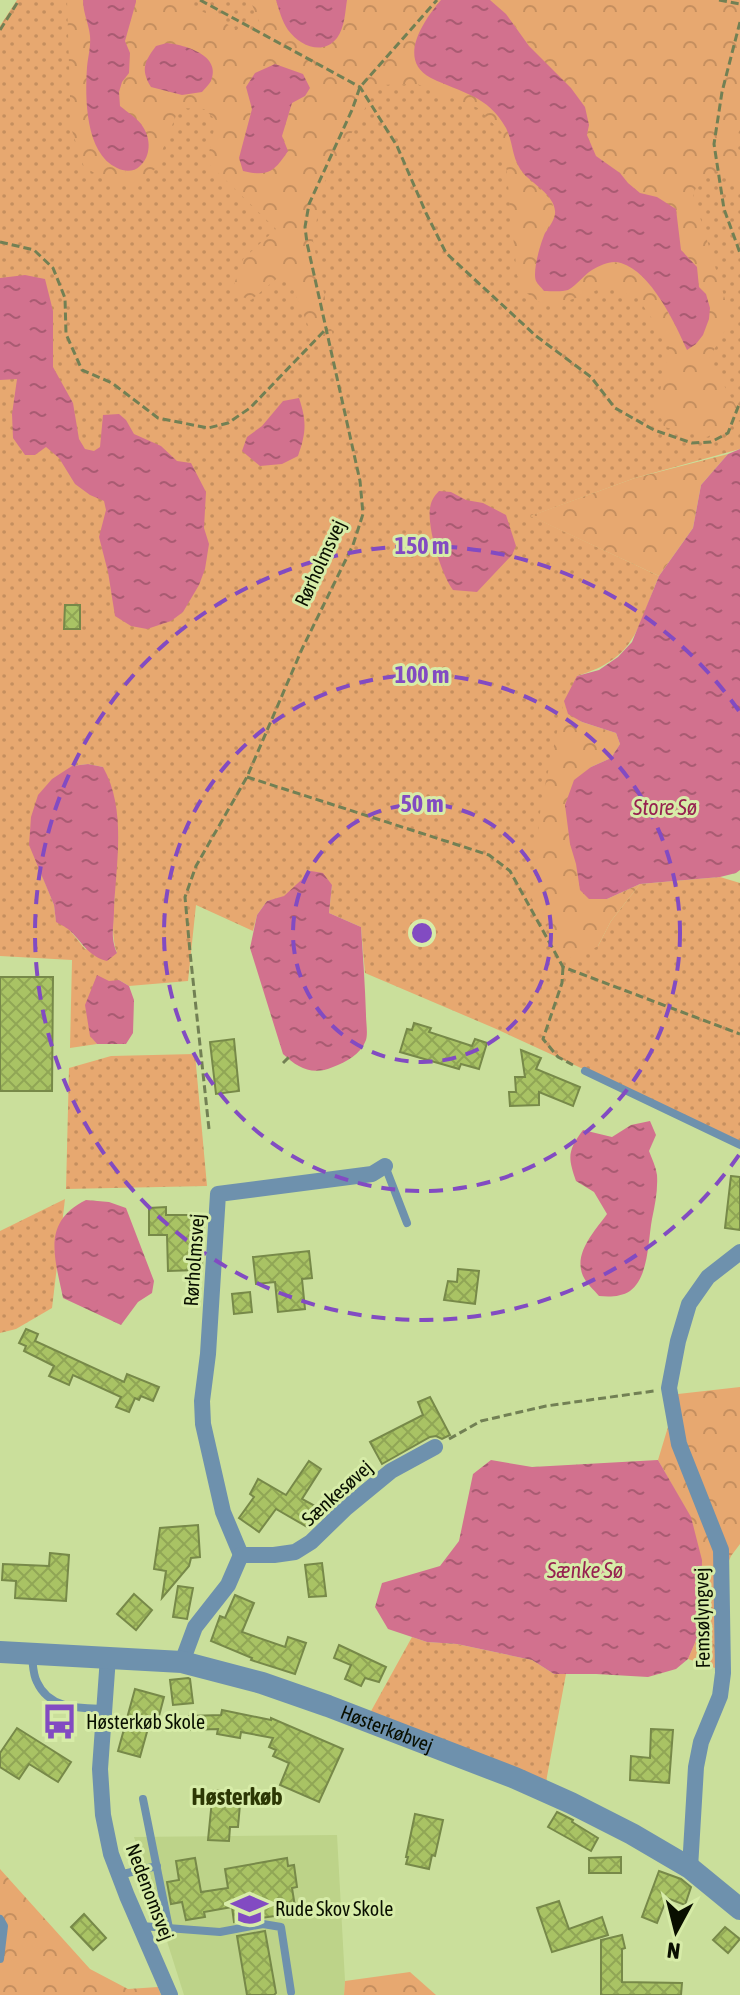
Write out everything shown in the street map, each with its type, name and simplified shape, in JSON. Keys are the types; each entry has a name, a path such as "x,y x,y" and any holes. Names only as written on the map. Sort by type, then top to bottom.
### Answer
{"street":[{"name":"Rørholmsvej","path":"241,1555 223,1512 203,1424 202,1401 218,1194 372,1174 385,1166"},
{"name":"Femsølyngvej","path":"690,1868 696,1767 701,1742 720,1696 723,1673 721,1550 679,1444 669,1388 689,1304 708,1277 740,1252"},
{"name":"Sænkesøvej","path":"241,1555 295,1552 311,1542 391,1471 435,1447"},
{"path":"182,1662 195,1627 228,1585 241,1555"},
{"name":"Høsterkøbvej","path":"0,1652 182,1662 262,1683 515,1778 584,1809 690,1868 740,1909"},
{"name":"Nedenomsvej","path":"108,1657 100,1769 103,1815 111,1854 170,1995"}],"lane":[{"path":"585,1071 740,1145"},
{"name":"Rørholmsvej","path":"385,1166 407,1223"},
{"path":"32,1655 36,1681 49,1699 71,1707 104,1709"},
{"path":"143,1799 169,1928"},
{"path":"119,1875 157,1866"},
{"path":"0,1919 4,1926 0,1959"},
{"path":"140,1926 220,1932 263,1924 281,1927 291,1992"}],"path":[{"path":"0,30 19,0"},
{"path":"200,0 360,87 397,146 446,253 536,336 591,377 615,408 654,430 692,443 711,442 728,433 740,402"},
{"path":"360,87 437,0"},
{"path":"719,0 740,4"},
{"path":"740,22 722,92 714,144 724,209 740,253"},
{"name":"Rørholmsvej","path":"209,1129 185,897 196,866 247,777 302,649 353,545 363,514 360,481 305,227 309,204 360,87"},
{"path":"0,242 34,250 53,268 65,298 66,334 82,370 112,383 158,418 208,428 228,423 250,408 327,328"},
{"path":"247,777 489,855 510,871 563,967 562,983 543,1039 558,1057 585,1071"},
{"path":"563,967 740,1034"},
{"path":"283,1063 291,1055"},
{"path":"435,1447 481,1421 546,1406 669,1388"}],"shaded area":[{"name":"Rude Skov Skole","path":"337,1835 344,1995 184,1995 134,1837"}],"green space":[{"path":"17,0 740,0 740,449 635,478 531,516 659,576 639,626 624,650 597,669 577,676 598,946 611,921 640,884 720,877 740,883 740,1141 494,1028 365,973 361,927 329,913 332,885 267,901 257,915 253,931 196,905 188,981 129,986 119,980 90,1035 97,1044 70,1048 72,960 0,956 0,26","holes":["88,764 103,767 113,870 113,936 117,953 85,949 68,928 56,921 54,905 39,868 72,766"]},
{"path":"67,0 83,0 83,12 91,37 87,69 126,172 138,169 147,158 143,126 120,106 119,93 129,73 130,53 125,41 136,0 180,0 256,39 261,26 250,0 276,0 280,14 343,28 347,0 441,0 426,18 429,77 485,103 502,121 522,172 553,206 550,224 543,237 567,290 597,267 621,263 633,269 656,293 687,349 706,294 699,287 697,267 681,250 676,209 657,197 640,193 620,173 596,156 587,135 589,125 506,14 490,0 740,0 740,130 736,140 740,155 740,188 723,170 702,176 693,194 731,319 709,359 740,413 740,420 707,437 664,427 657,405 670,345 637,297 605,287 562,303 544,305 525,292 517,275 503,134 478,108 417,84 378,85 323,185 313,241 335,346 316,345 286,271 251,300 231,293 243,259 276,229 207,162 216,120 204,109 179,108 155,169 136,185 112,183 84,167 71,128","holes":["246,87 305,96 292,103 282,136 286,144 239,158 252,109"]},
{"path":"728,454 701,485 693,528 659,576 530,516 635,478"},
{"path":"564,701 568,715 616,733 620,744 611,758 591,767 565,805 580,890 607,899 640,884 611,921 598,946 574,960 558,949 532,899 541,803"},
{"path":"195,1054 207,1186 66,1189 69,1068 111,1056"},
{"path":"65,1199 52,1308 16,1329 0,1333 0,1231"},
{"path":"740,1387 740,1544 731,1556 716,1591 718,1669 688,1659 701,1629 690,1517 658,1460 678,1394"},
{"path":"412,1637 532,1660 554,1674 566,1674 546,1782 370,1713"},
{"path":"0,1869 90,1969 128,1989 158,1987 161,1995 0,1995"},
{"path":"410,1972 436,1995 344,1995 345,1981"}],"water":[{"path":"83,0 136,0 125,41 130,53 129,73 119,92 120,106 141,124 149,147 144,162 132,170 120,169 106,161 93,138 86,94 90,36"},
{"path":"276,0 347,0 340,34 325,47 312,47 299,41 288,30"},
{"path":"441,0 490,0 506,14 529,46 571,88 585,107 589,125 587,135 596,156 620,173 640,193 657,197 676,209 681,250 697,267 699,287 706,294 710,308 703,335 696,344 687,350 652,287 632,268 621,263 599,266 566,291 544,291 538,284 535,271 545,233 555,214 554,205 520,168 506,128 491,108 473,96 431,78 415,61 416,40"},
{"path":"167,43 192,49 207,58 213,72 211,81 202,92 182,95 151,87 145,70 147,61 156,46"},
{"path":"275,64 303,74 310,88 305,96 292,103 282,136 288,151 279,164 265,173 243,171 239,158 252,109 246,87 255,73"},
{"path":"25,275 45,279 53,311 53,367 73,403 79,439 85,449 94,451 100,447 103,415 119,414 134,434 161,446 177,461 191,463 206,492 204,528 209,544 205,569 183,612 171,621 147,629 131,626 115,616 99,537 106,510 104,501 75,484 59,458 46,447 35,455 25,455 13,438 12,414 17,379 0,380 0,278"},
{"path":"299,398 304,427 298,456 282,464 260,466 242,451 247,437 262,426 283,401"},
{"name":"Store Sø","path":"740,449 740,870 720,877 640,884 607,899 589,899 580,890 565,805 574,780 591,767 611,758 620,744 616,733 568,714 564,701 577,676 599,670 632,642 659,576 693,528 701,485 728,454"},
{"path":"439,491 483,503 506,515 516,546 512,555 477,592 453,590 440,562 430,516 431,503"},
{"path":"88,764 103,767 118,819 113,932 117,953 107,961 94,956 68,929 56,922 54,905 29,845 31,817 38,795 52,779 72,766"},
{"path":"311,871 323,873 332,885 329,913 361,927 367,1031 364,1045 357,1053 338,1065 318,1071 300,1067 283,1054 250,948 257,915 267,901 284,896"},
{"path":"97,975 109,981 119,980 129,986 134,1000 133,1033 126,1044 97,1044 90,1036 85,1005"},
{"path":"650,1121 656,1135 649,1151 657,1186 644,1268 630,1291 599,1296 583,1276 581,1259 587,1243 607,1214 594,1192 576,1181 570,1160 572,1149 583,1130 612,1137 631,1125"},
{"path":"86,1200 109,1202 126,1208 154,1281 152,1293 138,1302 121,1325 63,1298 55,1255 57,1230 62,1219"},
{"name":"Sænke Sø","path":"491,1460 532,1467 658,1460 691,1517 702,1560 701,1629 688,1659 676,1669 648,1677 554,1674 532,1660 457,1644 427,1642 388,1629 375,1607 382,1583 440,1566 459,1541 473,1474"}],"building":[{"path":"65,605 80,605 80,629 64,629"},
{"path":"0,977 53,977 52,1091 0,1091"},
{"path":"414,1023 431,1028 429,1032 472,1046 475,1039 487,1043 479,1069 461,1064 459,1069 400,1052 407,1029 412,1030"},
{"path":"234,1039 239,1091 216,1094 210,1042"},
{"path":"521,1050 541,1058 536,1069 580,1087 573,1106 539,1092 539,1105 510,1106 509,1092 516,1092 515,1077 525,1077"},
{"path":"731,1176 740,1177 740,1230 725,1228"},
{"path":"166,1207 166,1215 204,1215 202,1266 197,1266 198,1270 168,1271 167,1235 149,1235 149,1208"},
{"path":"309,1251 312,1278 302,1279 305,1309 278,1312 275,1282 256,1284 253,1257"},
{"path":"458,1269 479,1271 475,1304 444,1300 448,1281 457,1282"},
{"path":"250,1292 252,1312 234,1314 232,1294"},
{"path":"26,1329 38,1334 35,1341 124,1382 127,1374 159,1387 153,1401 141,1396 139,1400 135,1398 129,1412 116,1407 121,1397 73,1375 69,1385 49,1376 54,1366 24,1351 26,1346 19,1343"},
{"path":"430,1397 450,1435 442,1439 430,1437 382,1464 370,1442 423,1415 418,1402"},
{"path":"309,1461 321,1469 302,1499 326,1512 309,1528 276,1509 259,1532 239,1518 254,1497 250,1494 258,1479 286,1495"},
{"path":"198,1525 200,1557 191,1558 189,1566 162,1598 166,1571 154,1569 160,1528"},
{"path":"50,1553 69,1555 66,1601 15,1598 16,1581 2,1580 3,1564 49,1566"},
{"path":"322,1563 326,1596 309,1597 305,1565"},
{"path":"178,1586 193,1588 187,1619 173,1617"},
{"path":"134,1594 152,1610 136,1630 117,1614"},
{"path":"235,1595 254,1603 242,1632 285,1647 288,1637 306,1643 295,1674 251,1660 211,1641 220,1616 225,1618"},
{"path":"339,1645 386,1667 379,1682 365,1678 361,1686 345,1679 351,1665 334,1658"},
{"path":"188,1678 193,1703 173,1705 170,1680"},
{"path":"135,1689 164,1697 159,1716 152,1714 140,1757 118,1751"},
{"path":"222,1710 271,1718 343,1749 319,1802 280,1785 289,1763 273,1756 276,1750 269,1747 273,1738 241,1732 240,1738 217,1734 218,1729 189,1730 189,1716 221,1715"},
{"path":"17,1728 71,1762 58,1782 29,1764 19,1779 0,1767 0,1753"},
{"path":"651,1729 673,1730 669,1783 630,1780 631,1756 650,1758"},
{"path":"213,1790 241,1793 238,1827 230,1827 229,1841 208,1840"},
{"path":"557,1812 598,1838 591,1851 548,1827"},
{"path":"415,1814 443,1820 429,1869 406,1864"},
{"path":"621,1857 621,1873 589,1873 589,1858"},
{"path":"195,1858 201,1892 228,1888 225,1869 287,1858 288,1866 294,1865 297,1887 292,1888 296,1913 234,1922 232,1907 204,1912 205,1917 186,1920 182,1902 171,1904 167,1882 179,1880 176,1861"},
{"path":"659,1871 681,1879 691,1887 685,1905 667,1898 657,1923 642,1917"},
{"path":"559,1901 569,1929 602,1917 608,1935 552,1952 537,1908"},
{"path":"84,1914 106,1938 93,1950 71,1927"},
{"path":"725,1927 740,1939 728,1953 713,1940"},
{"path":"265,1931 276,1993 247,1995 237,1936"},
{"path":"622,1935 625,1948 622,1949 622,1982 682,1983 681,1995 601,1995 601,1940"}],"place":[{"name":"Høsterkøb Skole","path":"60,1722"},
{"name":"Rude Skov Skole","path":"249,1909"}],"district":[{"name":"Høsterkøb","path":"237,1797"}]}
